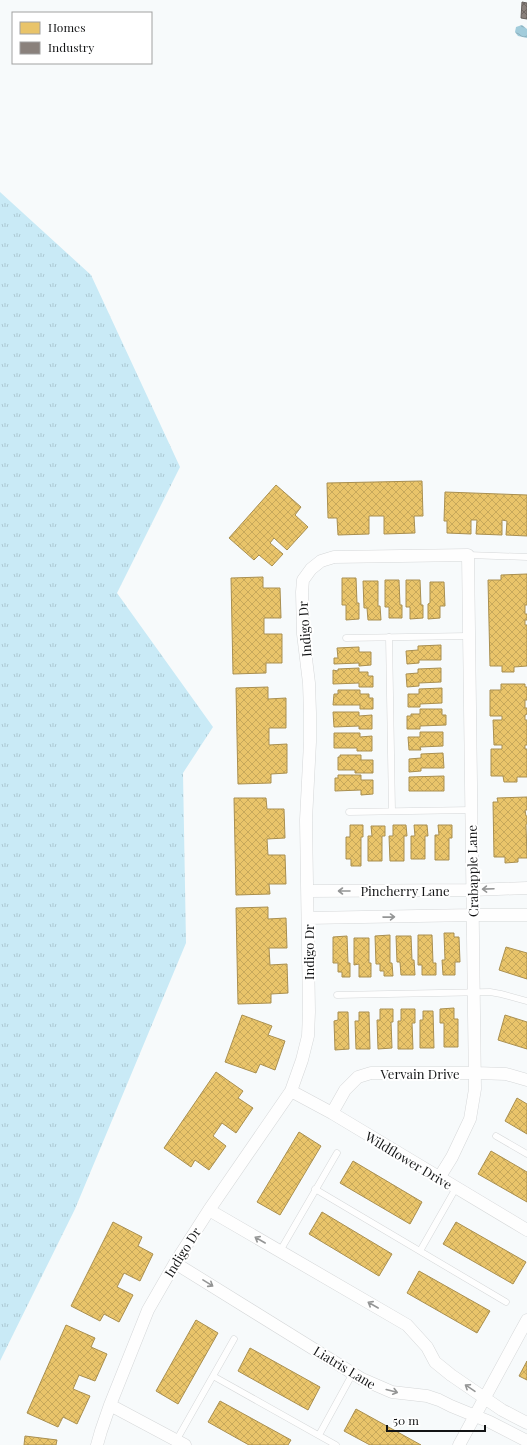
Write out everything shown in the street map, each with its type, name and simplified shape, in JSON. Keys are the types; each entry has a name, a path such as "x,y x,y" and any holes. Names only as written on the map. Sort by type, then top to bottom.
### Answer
{"street":[{"name":"Crabapple Lane","path":"439,1178 464,1135 470,1119 476,1073 468,636 468,555"},
{"name":"Indigo Dr","path":"97,1445 100,1431 148,1310 174,1263 291,1091 302,1060 308,1036 308,891 306,820 310,713 309,683 303,634 303,580 311,569 321,560 334,557 468,555"},
{"name":"Pincherry Lane","path":"308,891 472,890 527,888"},
{"name":"Pincherry Lane","path":"308,918 527,915"},
{"name":"Vervain Drive","path":"332,1114 344,1090 358,1077 371,1073 506,1074 527,1080"},
{"name":"Wildflower Drive","path":"291,1091 527,1230"},
{"path":"209,1210 407,1325 427,1348 435,1362 451,1375 502,1410 527,1423"},
{"name":"Liatris Lane","path":"174,1263 362,1379 392,1392 427,1396 475,1415 527,1441"},
{"path":"459,1445 527,1320"},
{"path":"110,1405 178,1443"}],"lane":[{"path":"468,555 527,557"},
{"path":"346,638 468,636"},
{"path":"389,637 392,811"},
{"path":"349,812 472,810"},
{"path":"338,995 475,992 501,994 527,1001"},
{"path":"496,1136 527,1154"},
{"path":"280,1251 337,1153"},
{"path":"420,1250 456,1188"},
{"path":"316,1189 506,1302"},
{"path":"178,1443 234,1339"},
{"path":"319,1435 353,1373"},
{"path":"213,1376 336,1445"}],"green space":[{"path":"0,192 91,275 180,467 117,593 213,727 183,773 186,943 75,1209 0,1361"}],"water":[{"path":"522,25 527,29 527,38 518,36 515,32 516,27"}],"building: Homes":[{"path":"422,481 423,516 414,516 415,533 384,534 384,516 369,516 369,534 338,535 337,518 328,518 327,483"},
{"path":"276,485 301,507 295,515 308,527 287,550 274,538 270,543 283,554 272,566 259,555 254,560 229,538"},
{"path":"445,492 527,495 527,536 506,535 507,521 502,520 502,535 476,534 477,520 471,520 471,534 447,533 447,521 444,521"},
{"path":"527,574 527,605 525,605 525,614 527,614 527,620 525,620 525,625 527,625 527,666 514,667 514,672 502,672 502,666 490,666 488,580 501,580 501,575"},
{"path":"263,577 263,588 280,588 281,618 264,618 264,634 282,634 282,663 266,663 266,673 233,674 231,578"},
{"path":"342,578 356,578 359,619 346,620 346,605 342,605"},
{"path":"385,580 399,580 402,618 389,618 389,607 385,607"},
{"path":"406,580 420,580 423,618 410,619 410,607 406,607"},
{"path":"363,581 378,581 378,606 380,606 381,620 368,620 367,608 364,608"},
{"path":"430,582 444,582 445,606 440,606 440,618 428,619"},
{"path":"441,645 441,660 419,660 419,663 407,664 406,651 418,650 418,646"},
{"path":"359,647 359,652 371,652 371,665 359,666 359,663 334,664 334,658 338,658 337,648"},
{"path":"359,668 359,672 368,672 368,676 373,676 373,687 359,687 359,683 333,684 333,670 338,671 338,669"},
{"path":"441,668 441,682 419,683 419,686 407,687 406,674 418,673 418,669"},
{"path":"501,684 525,684 525,687 527,687 527,700 525,700 525,708 527,708 527,714 525,715 525,720 527,720 527,745 525,745 525,749 527,749 527,777 517,777 517,782 504,782 503,776 491,776 491,749 502,749 502,745 494,745 493,720 502,720 502,716 490,716 490,690 501,690"},
{"path":"268,687 268,699 286,698 286,728 269,728 269,745 287,744 287,773 271,774 271,783 238,784 236,688"},
{"path":"442,688 442,703 420,704 420,707 408,707 408,694 419,694 419,689"},
{"path":"338,690 360,690 360,694 369,694 369,698 373,698 373,709 360,709 360,705 333,705 334,694 338,694"},
{"path":"420,709 442,709 442,715 446,715 446,725 420,726 420,729 407,729 407,716 411,716 411,714 420,714"},
{"path":"333,712 359,712 359,716 372,715 372,729 359,729 359,726 334,727"},
{"path":"420,732 443,732 443,746 420,747 421,750 409,750 408,737 420,737"},
{"path":"334,733 360,733 360,737 372,736 372,751 357,751 357,748 334,748"},
{"path":"443,753 444,768 421,768 421,771 409,772 409,759 421,758 421,754"},
{"path":"340,755 361,755 361,760 373,760 373,773 355,773 355,770 338,770 338,757 340,757"},
{"path":"338,775 361,775 361,780 373,780 373,794 361,795 361,790 335,791 335,778 338,778"},
{"path":"444,776 444,791 409,791 409,777"},
{"path":"527,797 527,810 525,810 527,816 527,858 518,858 518,862 505,863 505,857 494,857 493,802 498,802 497,798"},
{"path":"234,798 266,798 267,809 284,809 285,838 267,839 268,855 285,855 286,884 269,884 270,894 236,895"},
{"path":"350,825 363,825 363,837 361,837 361,866 351,866 351,859 346,859 346,837 350,837"},
{"path":"393,825 406,825 407,836 404,836 404,861 390,861 389,836 393,836"},
{"path":"414,825 427,825 428,836 425,836 425,859 411,859 411,836 415,836"},
{"path":"438,825 452,825 452,838 449,838 449,860 435,860 435,835 439,835"},
{"path":"371,826 385,826 385,836 382,836 382,861 368,861 368,836 372,836"},
{"path":"268,907 268,919 286,918 287,948 269,948 270,965 287,964 288,993 271,994 271,1003 238,1004 236,908"},
{"path":"444,933 454,933 454,937 459,937 460,962 455,962 455,975 443,975 442,960 445,960"},
{"path":"390,935 390,963 392,963 393,976 384,976 384,971 380,971 380,964 376,964 375,936"},
{"path":"418,935 432,935 433,963 436,963 436,975 422,975 422,965 418,965"},
{"path":"347,936 350,977 342,977 342,972 338,972 338,963 333,963 333,937"},
{"path":"396,936 411,936 412,960 414,960 415,975 401,975 400,962 397,962"},
{"path":"354,938 369,938 369,963 371,963 371,977 359,977 359,964 354,965"},
{"path":"506,947 527,953 527,979 499,970"},
{"path":"454,1008 454,1019 458,1019 458,1047 444,1047 444,1023 440,1023 440,1009"},
{"path":"380,1009 393,1009 393,1022 391,1022 392,1048 378,1049 377,1020 380,1020"},
{"path":"401,1009 415,1009 415,1023 412,1023 413,1049 398,1049 398,1021 401,1021"},
{"path":"423,1011 433,1011 434,1048 420,1048 420,1020 423,1020"},
{"path":"338,1012 348,1012 349,1049 335,1050 334,1021 338,1020"},
{"path":"359,1012 369,1012 370,1049 356,1049 355,1021 359,1021"},
{"path":"242,1015 272,1026 268,1035 285,1041 275,1070 260,1064 256,1073 225,1062"},
{"path":"505,1015 527,1022 527,1049 498,1040"},
{"path":"216,1072 243,1091 238,1098 253,1108 236,1133 222,1123 213,1136 226,1146 209,1170 195,1160 191,1167 164,1148"},
{"path":"517,1098 527,1104 527,1134 505,1121"},
{"path":"299,1132 321,1146 280,1215 257,1202"},
{"path":"491,1151 527,1172 527,1202 478,1174"},
{"path":"353,1161 422,1202 410,1224 340,1183"},
{"path":"322,1212 392,1254 379,1276 309,1234"},
{"path":"113,1222 142,1237 138,1246 153,1254 140,1281 124,1273 117,1287 133,1295 119,1322 104,1314 100,1321 71,1306"},
{"path":"456,1222 526,1262 513,1284 443,1244"},
{"path":"419,1271 490,1311 477,1333 407,1293"},
{"path":"196,1320 218,1333 178,1404 156,1391"},
{"path":"66,1325 95,1338 91,1347 107,1354 95,1381 79,1375 73,1389 90,1396 77,1424 63,1417 58,1427 27,1413"},
{"path":"250,1348 320,1387 308,1410 238,1371"},
{"path":"527,1361 527,1380 519,1376"},
{"path":"220,1401 291,1440 288,1445 249,1445 208,1422"},
{"path":"356,1409 421,1445 370,1445 344,1431"},
{"path":"25,1436 57,1440 56,1445 24,1445"}],"building: Industry":[{"path":"522,2 527,3 527,19 521,18"}]}
